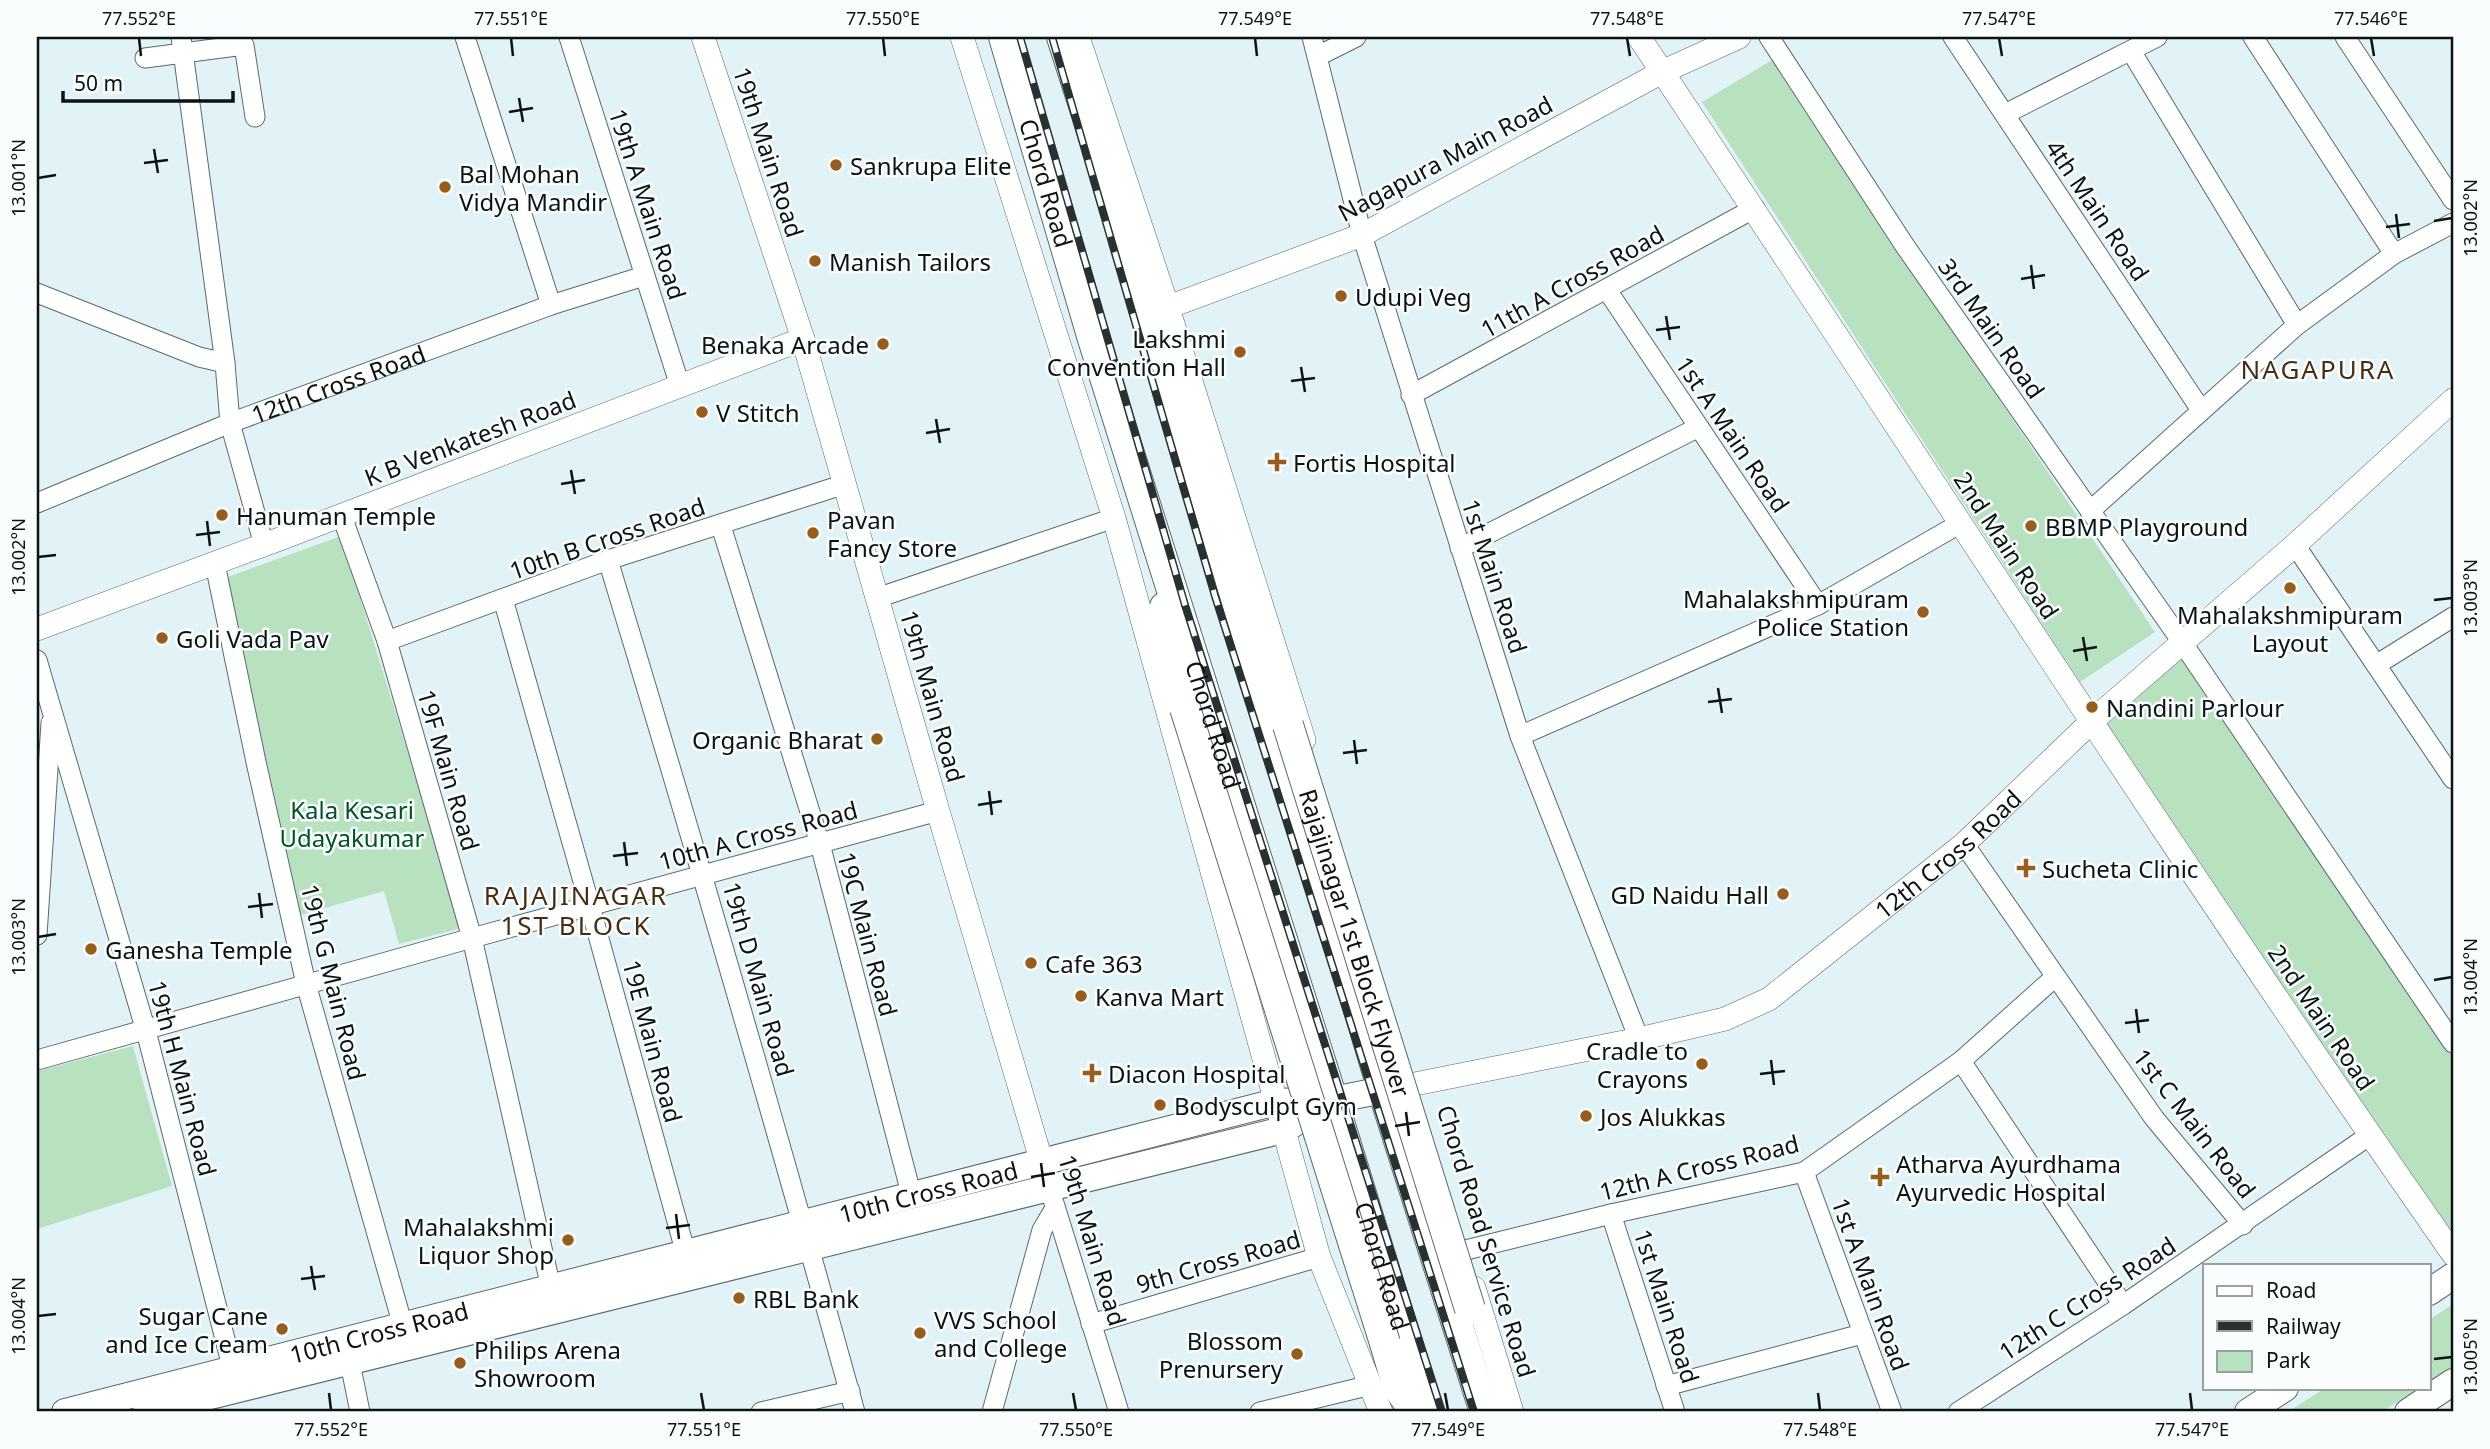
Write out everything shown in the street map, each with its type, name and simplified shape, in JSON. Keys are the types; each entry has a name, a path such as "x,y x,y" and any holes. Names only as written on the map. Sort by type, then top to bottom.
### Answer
{"main road":[{"name":"Chord Road","path":"1004,37 1093,339 1333,1100 1428,1412"},
{"path":"1062,37 1159,311 1238,609 1383,1090 1483,1408"},
{"path":"1167,575 1167,644 1185,708 1398,1387 1416,1412"},
{"name":"Rajajinagar 1st Block Flyover","path":"1238,609 1253,623 1262,643 1482,1346 1483,1408"},
{"name":"12th Cross Road","path":"1333,1100 1383,1090"},
{"name":"10th Cross Road","path":"348,1351 403,1326 686,1254 806,1236 912,1196 1049,1186 1276,1102 1333,1100"},
{"name":"10th Cross Road","path":"65,1412 236,1379 806,1236 1049,1186 1283,1129 1333,1100"},
{"path":"2430,1291 2453,1276"},
{"name":"10th Cross Road","path":"146,1412 236,1379"},
{"path":"2408,1412 2453,1382"},
{"path":"2248,1412 2282,1390"}],"street":[{"path":"465,37 551,305"},
{"name":"19th A Main Road","path":"569,37 680,386"},
{"name":"19th Main Road","path":"703,37 803,339 938,811 1119,1412"},
{"path":"962,37 1114,518 1319,1257 1381,1412"},
{"name":"Chord Road Service Road","path":"1078,37 1159,311 1412,1084 1512,1412"},
{"name":"1st Main Road","path":"1312,37 1362,235 1520,736 1639,1039"},
{"path":"1318,56 1356,37"},
{"name":"2nd Main Road","path":"1639,37 1755,208 2092,721 2453,1254"},
{"name":"Nagapura Main Road","path":"1159,311 1362,235 1662,72 1740,37"},
{"name":"3rd Main Road","path":"1769,37 1905,246 2182,642 2453,1043"},
{"name":"4th Main Road","path":"1953,37 2202,410"},
{"path":"2005,114 2157,37"},
{"path":"2253,37 2394,254"},
{"path":"2345,37 2453,200"},
{"path":"145,58 182,45 243,41 255,117"},
{"path":"182,45 225,363 229,423 264,545"},
{"path":"2131,51 2297,325"},
{"name":"11th A Cross Road","path":"1411,396 1755,208"},
{"path":"2090,511 2297,325 2394,254 2453,223"},
{"name":"12th Cross Road","path":"37,503 229,423 551,305 644,276"},
{"name":"1st A Main Road","path":"1607,290 1818,605"},
{"path":"37,293 199,357 225,363"},
{"name":"K B Venkatesh Road","path":"37,629 215,564 803,339"},
{"name":"12th Cross Road","path":"1383,1090 1639,1039 1725,1019 1769,999 1964,844 2092,721 2295,545 2453,400"},
{"path":"1460,548 1699,427"},
{"name":"10th B Cross Road","path":"387,641 608,560 721,526 845,484"},
{"name":"19F Main Road","path":"341,514 387,641 472,938 551,1288"},
{"path":"877,598 1114,518"},
{"path":"1520,736 1818,605 1961,523"},
{"name":"19C Main Road","path":"721,526 820,844 912,1196"},
{"path":"2295,545 2453,779"},
{"name":"19th D Main Road","path":"608,560 703,874 855,1412"},
{"name":"19th G Main Road","path":"215,564 306,984 403,1326"},
{"name":"19E Main Road","path":"503,599 686,1254"},
{"path":"2376,665 2453,617"},
{"name":"19th H Main Road","path":"37,660 146,1031 236,1379"},
{"path":"37,935 52,708"},
{"name":"10th A Cross Road","path":"146,1031 590,905 938,811"},
{"name":"1st C Main Road","path":"1964,844 2055,977 2104,1042 2154,1118 2243,1225"},
{"name":"12th A Cross Road","path":"1462,1251 1612,1214 1804,1172 1961,1061 2055,977"},
{"path":"37,1060 146,1031"},
{"path":"1961,1061 2123,1305"},
{"name":"12th C Cross Road","path":"1958,1412 2243,1225 2370,1135"},
{"name":"1st A Main Road","path":"1804,1172 1892,1412"},
{"path":"992,1412 1042,1230 1049,1186"},
{"name":"1st Main Road","path":"1612,1214 1675,1412"},
{"name":"9th Cross Road","path":"1091,1324 1319,1257"},
{"path":"1666,1386 1862,1334"},
{"path":"348,1351 360,1412"},
{"path":"1260,1412 1371,1385"},
{"path":"761,1412 850,1391"}],"green space":[{"path":"1772,60 2155,632 2080,682 1702,102"},
{"name":"Kala Kesari Udayakumar","path":"341,536 462,928 399,944 384,891 297,916 225,578"},
{"path":"2185,656 2453,1057 2453,1246 2105,721"},
{"path":"133,1046 172,1186 37,1229 37,1071"},
{"path":"2453,1304 2453,1366 2430,1381 2430,1319"},
{"path":"2322,1390 2416,1390 2381,1412 2288,1412"}],"railway":[{"path":"1020,37 1185,605 1442,1412"},
{"path":"1052,37 1215,596 1474,1412"}],"place":[{"name":"Sankrupa Elite","path":"836,165"},
{"name":"Bal Mohan Vidya Mandir","path":"445,187"},
{"name":"Manish Tailors","path":"815,261"},
{"name":"Udupi Veg","path":"1341,296"},
{"name":"Benaka Arcade","path":"883,344"},
{"name":"Lakshmi Convention Hall","path":"1240,352"},
{"name":"V Stitch","path":"702,412"},
{"name":"Fortis Hospital","path":"1277,462"},
{"name":"Hanuman Temple","path":"222,515"},
{"name":"BBMP Playground","path":"2031,526"},
{"name":"Pavan Fancy Store","path":"813,533"},
{"name":"Mahalakshmipuram Layout","path":"2290,588"},
{"name":"Mahalakshmipuram Police Station","path":"1923,612"},
{"name":"Goli Vada Pav","path":"162,638"},
{"name":"Nandini Parlour","path":"2092,707"},
{"name":"Organic Bharat","path":"877,739"},
{"name":"Sucheta Clinic","path":"2026,868"},
{"name":"GD Naidu Hall","path":"1783,894"},
{"name":"Ganesha Temple","path":"91,949"},
{"name":"Cafe 363","path":"1031,963"},
{"name":"Kanva Mart","path":"1081,996"},
{"name":"Cradle to Crayons","path":"1702,1064"},
{"name":"Diacon Hospital","path":"1092,1073"},
{"name":"Bodysculpt Gym","path":"1160,1105"},
{"name":"Jos Alukkas","path":"1586,1116"},
{"name":"Atharva Ayurdhama Ayurvedic Hospital","path":"1880,1177"},
{"name":"Mahalakshmi Liquor Shop","path":"568,1240"},
{"name":"RBL Bank","path":"739,1298"},
{"name":"Sugar Cane and Ice Cream","path":"282,1329"},
{"name":"VVS School and College","path":"920,1333"},
{"name":"Blossom Prenursery","path":"1297,1354"},
{"name":"Philips Arena Showroom","path":"460,1363"}],"district":[{"name":"NAGAPURA","path":"2318,369"},
{"name":"RAJAJINAGAR 1ST BLOCK","path":"576,910"}]}
